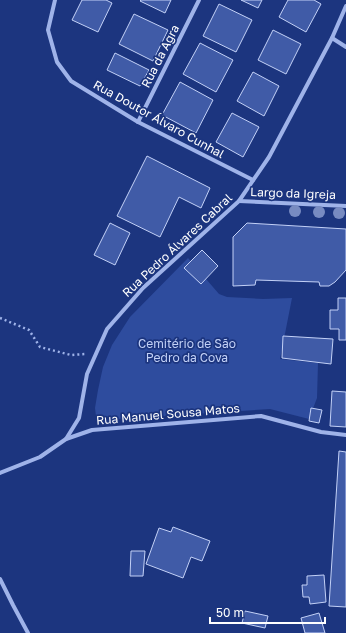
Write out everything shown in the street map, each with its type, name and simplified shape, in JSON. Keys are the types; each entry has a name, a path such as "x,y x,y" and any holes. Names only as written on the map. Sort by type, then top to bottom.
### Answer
{"street":[{"name":"Rua Doutor Álvaro Cunhal","path":"55,0 48,30 57,62 70,81 138,122 253,180"},
{"name":"Rua da Agra","path":"138,122 199,0"},
{"name":"Rua Pedro Álvares Cabral","path":"66,439 79,418 87,374 107,329 143,288 239,201 269,157 332,38 346,6"},
{"path":"332,38 346,47"},
{"name":"Largo da Igreja","path":"239,201 346,206"},
{"name":"Rua Manuel Sousa Matos","path":"0,473 40,457 66,439 92,430 261,416 321,432 346,435"},
{"path":"0,579 12,606 28,633"}],"path":[{"path":"0,318 28,330 40,347 71,355 96,354"}],"green space":[{"name":"Cemitério de São Pedro da Cova","path":"188,258 219,294 227,297 263,299 292,298 280,359 318,363 317,398 309,419 270,409 101,420 96,416 95,408 103,367 112,345 130,317"}],"building":[{"path":"82,0 106,0 112,3 98,32 72,20"},
{"path":"171,0 165,13 140,1"},
{"path":"241,0 262,0 258,8"},
{"path":"288,0 314,0 321,4 306,32 279,17"},
{"path":"219,4 252,20 236,52 203,36"},
{"path":"134,14 168,30 153,61 119,44"},
{"path":"273,30 301,44 286,74 258,60"},
{"path":"200,43 233,60 216,92 183,74"},
{"path":"115,53 149,70 140,86 107,70"},
{"path":"253,72 279,86 264,116 237,101"},
{"path":"180,82 213,100 196,133 162,115"},
{"path":"232,113 259,127 243,157 216,142"},
{"path":"147,156 210,188 201,208 179,197 160,237 117,216"},
{"path":"110,223 130,233 115,265 94,255"},
{"path":"247,223 346,229 346,270 329,286 320,286 319,282 256,280 255,285 233,286 233,237"},
{"path":"202,250 218,266 201,284 184,268"},
{"path":"338,298 346,298 346,340 339,340 339,329 330,329 330,310 338,310"},
{"path":"283,336 333,339 331,364 282,358"},
{"path":"332,391 346,392 346,427 330,426"},
{"path":"311,408 322,410 319,423 309,421"},
{"path":"339,451 346,452 346,607 329,606"},
{"path":"173,527 210,541 202,561 191,557 183,578 146,564 159,528 171,532"},
{"path":"131,551 145,551 143,576 130,576"},
{"path":"324,575 326,602 310,604 309,597 303,597 302,585 307,585 307,576"},
{"path":"245,611 268,616 265,628 242,623"},
{"path":"319,613 325,633 305,633 301,618"}]}
